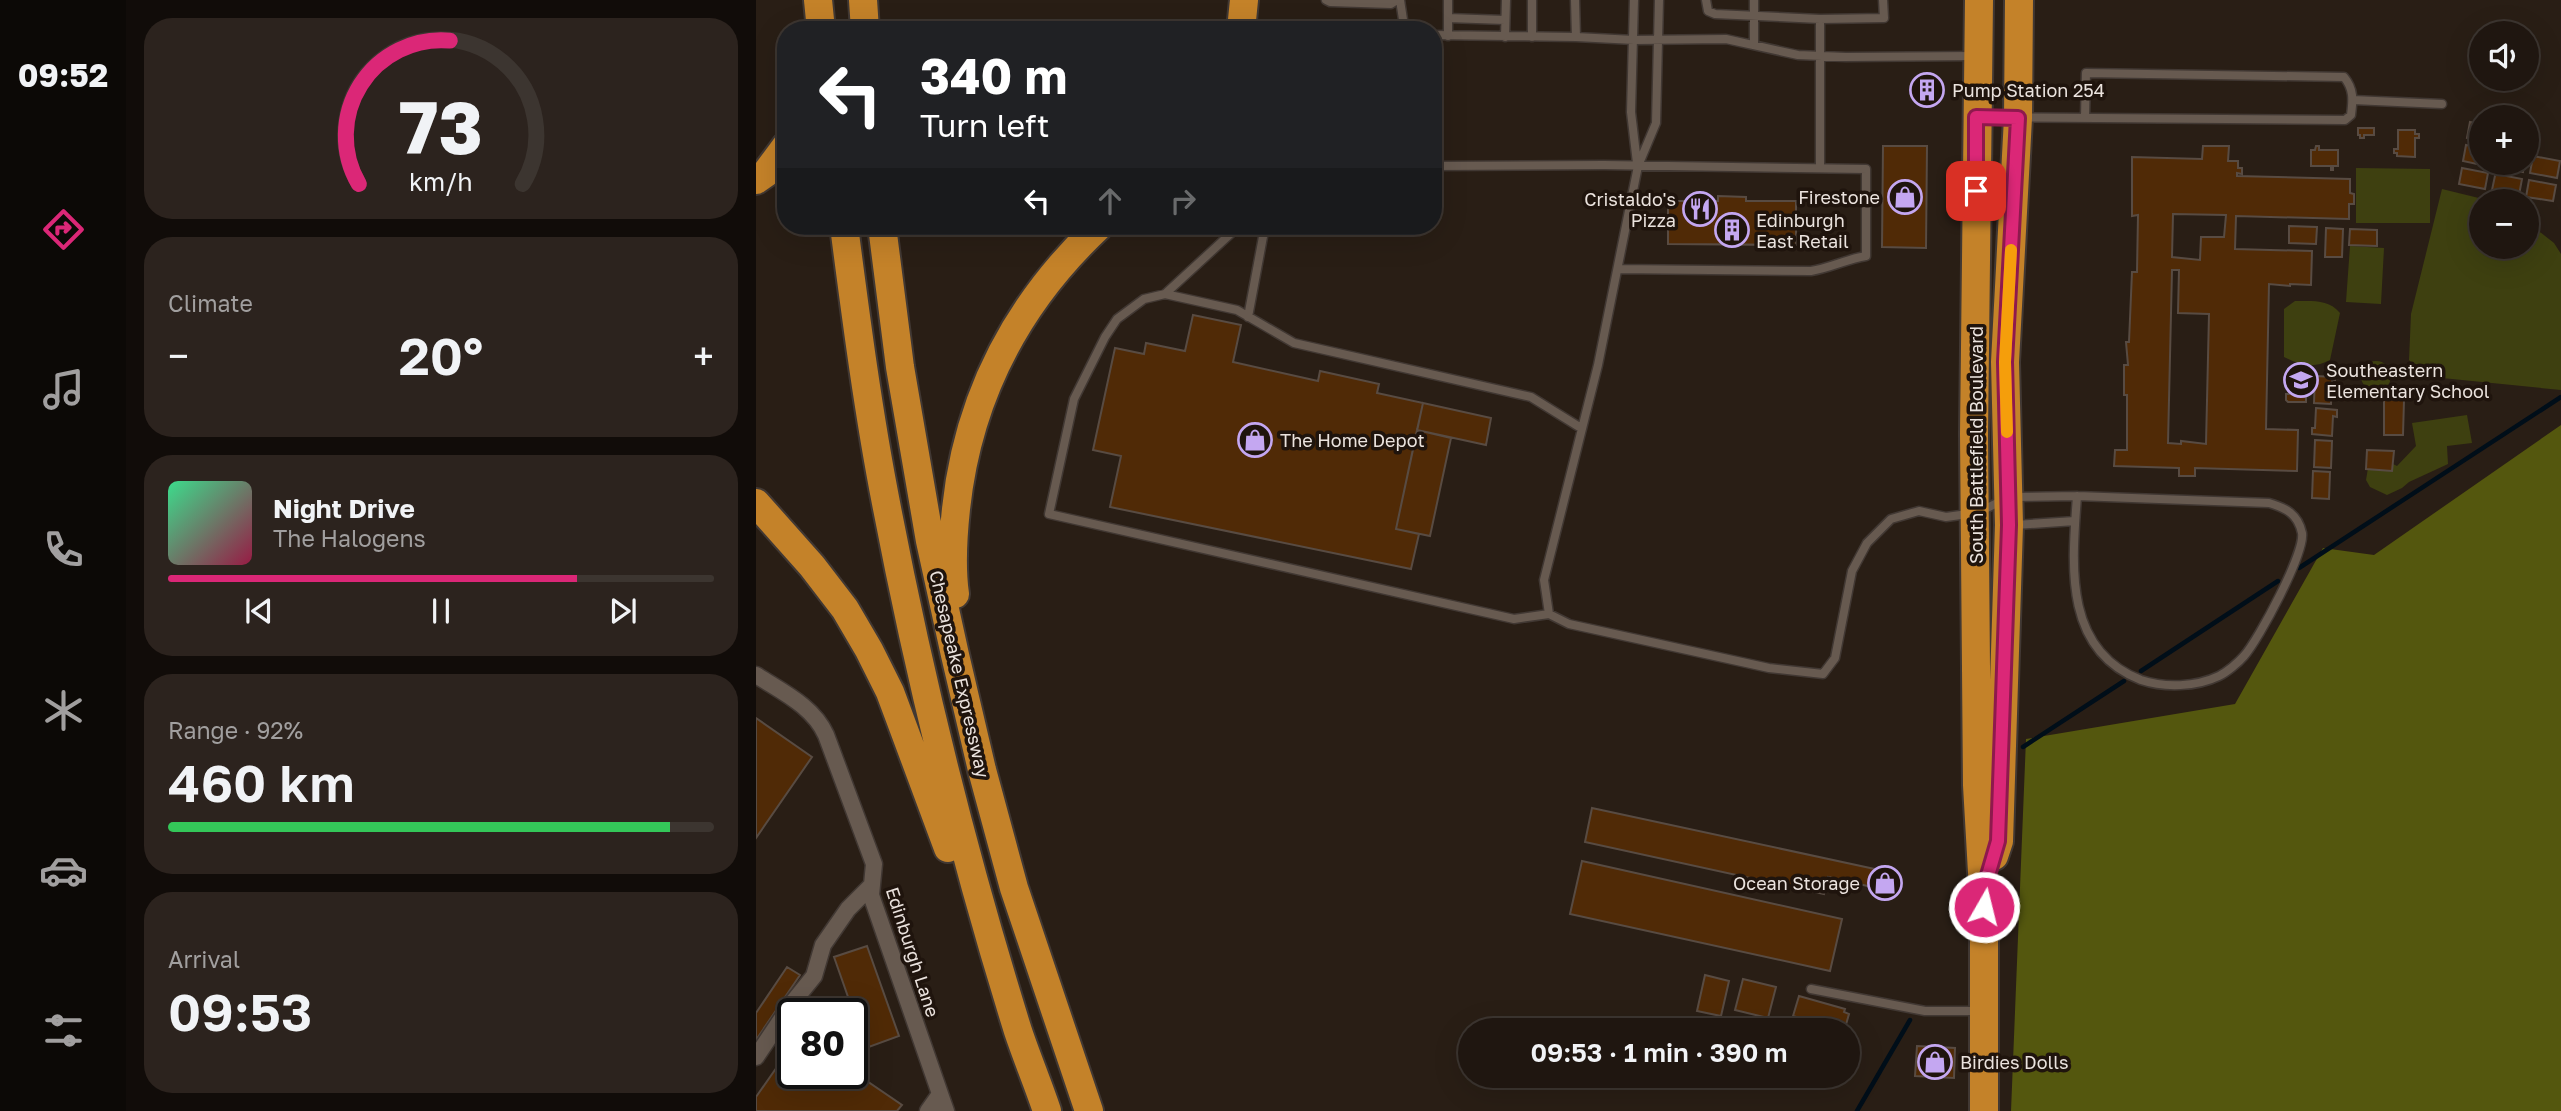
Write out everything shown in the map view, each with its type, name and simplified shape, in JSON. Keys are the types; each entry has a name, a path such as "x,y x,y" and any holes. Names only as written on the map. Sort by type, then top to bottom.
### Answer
{"highway":[{"path":"817,0 818,21"},
{"path":"863,0 864,21"},
{"path":"1242,21 1244,0"},
{"name":"South Battlefield Boulevard","path":"1979,0 1976,117 1996,515 1998,841 1984,889 1983,1111"},
{"name":"South Battlefield Boulevard","path":"1996,515 2018,118 2019,0"},
{"path":"756,180 766,173 777,158"},
{"name":"Chesapeake Expressway","path":"845,235 885,502 918,653 961,837 1019,1035 1047,1111"},
{"name":"Chesapeake Expressway","path":"884,235 900,367 930,541 982,770 1014,888 1089,1111"},
{"path":"982,770 954,583 955,521 965,454 981,398 1015,327 1041,288 1089,235"},
{"path":"756,503 812,566 845,609 890,691 946,841 976,939 1019,1035"}],"street":[{"name":"Edinburgh Lane","path":"756,675 802,705 820,721 874,864 874,905 946,1111"},
{"path":"756,1056 814,976 823,945 848,909 872,885"},
{"path":"928,1111 940,1094"}],"lane":[{"path":"1326,0 1391,4 1398,0 1403,21"},
{"path":"1448,0 1448,36"},
{"path":"1505,37 1506,0"},
{"path":"1532,0 1532,37"},
{"path":"1576,0 1576,37"},
{"path":"1634,0 1631,112 1638,166"},
{"path":"1549,614 1544,580 1598,365 1638,166 1656,123 1659,0"},
{"path":"1706,0 1708,11 1715,14 1820,19 1884,18 1883,0"},
{"path":"1754,0 1754,45"},
{"path":"1448,18 1506,20"},
{"path":"1820,19 1820,168"},
{"path":"1442,36 1634,40 1726,39 1798,55 1978,56"},
{"path":"1976,117 2345,120 2351,115 2353,100 2351,85 2344,77 2086,73 2085,117"},
{"path":"2353,100 2442,104"},
{"path":"1442,166 1866,169 1866,256 1811,271 1618,269"},
{"path":"1165,294 1229,235"},
{"path":"1248,317 1263,235"},
{"path":"1581,428 1531,397 1294,343 1237,310 1165,294 1144,299 1116,319 1105,337 1074,399 1049,514 1514,620 1549,614 1569,624 1769,668 1823,674 1835,658 1852,571 1867,543 1891,519 1919,511 1946,517 1996,515 2075,521"},
{"path":"1996,515 2077,496 2269,503 2285,507 2297,519 2302,536 2299,552 2264,627 2243,658 2220,676 2192,684 2167,685 2148,682 2110,664 2084,628 2078,607 2075,521 2077,496"},
{"path":"1811,989 1925,1011 1984,1011"}],"shaded area":[{"path":"2356,168 2430,169 2430,223 2356,223"},
{"path":"2442,189 2469,196 2469,259 2539,259 2539,231 2554,243 2561,254 2561,390 2422,376 2409,360 2411,314"},
{"path":"2350,246 2384,248 2381,304 2346,302"},
{"path":"2295,301 2325,303 2340,313 2330,360 2307,365 2284,357 2284,309"},
{"path":"2376,361 2387,365 2391,376 2387,387 2376,391 2365,387 2361,376 2365,365"},
{"path":"2467,415 2472,443 2447,446 2448,464 2387,495 2370,487 2366,480 2368,468 2387,461 2397,466 2416,446 2412,423"},
{"path":"2561,425 2561,1111 2011,1111 2026,739 2235,704 2323,548 2374,555"}],"building":[{"name":"Pump Station 254","path":"1922,84 1933,84 1933,96 1922,96"},
{"path":"2358,128 2374,128 2374,135 2360,138"},
{"path":"2398,130 2415,130 2415,134 2419,134 2419,138 2415,138 2415,157 2397,156 2397,153 2394,153 2394,149 2398,149"},
{"path":"2466,145 2469,146 2469,162 2463,161"},
{"name":"Firestone","path":"1883,146 1927,146 1926,248 1882,247"},
{"path":"2203,146 2229,146 2228,161 2238,161 2238,168 2242,168 2242,174 2237,173 2237,176 2350,179 2350,193 2354,194 2354,204 2349,204 2349,219 2236,216 2235,249 2312,251 2311,285 2269,284 2266,429 2298,430 2297,471 2195,468 2195,476 2179,476 2179,468 2114,466 2115,450 2127,450 2124,365 2128,365 2126,342 2129,342 2132,272 2137,272 2138,215 2132,216 2132,157 2202,159","holes":["2173,214 2226,215 2224,237 2201,237 2200,260 2172,257","2172,270 2179,270 2178,313 2209,314 2206,444 2181,441 2181,444 2168,443"]},
{"path":"2316,146 2319,146 2319,150 2338,150 2338,166 2333,166 2331,170 2331,166 2311,166 2311,150 2315,150"},
{"path":"2539,157 2560,161 2557,178 2539,175"},
{"path":"2462,168 2469,169 2469,175 2488,175 2485,189 2459,184"},
{"path":"2495,175 2522,179 2520,189 2492,189"},
{"path":"2529,180 2556,185 2553,201 2539,199 2539,189 2527,189"},
{"name":"Edinburgh East Retail","path":"1718,196 1746,197 1746,201 1796,201 1796,245 1668,244 1668,201 1718,201"},
{"path":"2289,226 2317,227 2316,244 2289,243"},
{"path":"2326,228 2343,229 2342,257 2325,257"},
{"path":"2350,229 2377,230 2377,246 2349,245"},
{"name":"The Home Depot","path":"1193,315 1241,325 1233,362 1318,381 1320,371 1379,384 1377,393 1423,403 1396,529 1419,534 1411,569 1110,507 1121,456 1093,450 1115,348 1144,354 1146,343 1185,351"},
{"path":"2289,375 2310,378 2309,384 2306,384 2306,402 2286,400 2286,394 2289,394"},
{"path":"2315,376 2335,377 2335,380 2332,380 2331,404 2314,403"},
{"path":"2384,399 2404,400 2403,435 2384,435"},
{"path":"1423,403 1491,418 1486,445 1417,430"},
{"path":"2316,408 2337,410 2337,417 2333,416 2332,436 2312,434"},
{"path":"1417,430 1451,438 1430,536 1396,529"},
{"path":"2315,440 2332,441 2331,468 2314,467"},
{"path":"2367,450 2394,451 2392,471 2366,469"},
{"path":"2313,471 2330,472 2329,499 2312,498"},
{"path":"756,718 812,757 756,838"},
{"path":"1592,808 1898,874 1894,892 1828,877 1824,894 1585,842"},
{"path":"1582,861 1842,919 1830,971 1570,914"},
{"path":"867,946 899,1036 868,1047 868,998 848,998 834,957"},
{"path":"787,967 800,975 784,998 777,998 777,1009 756,1040 756,1013"},
{"path":"1705,975 1729,981 1721,1016 1697,1011"},
{"path":"1743,979 1776,987 1768,1018 1735,1010"},
{"path":"1799,996 1845,1009 1844,1012 1849,1014 1848,1018 1793,1016"},
{"name":"Birdies Dolls","path":"1917,1046 1955,1048 1954,1078 1915,1076"},
{"path":"777,1067 777,1089 868,1089 868,1082 902,1105 897,1111 756,1111 756,1097"}],"waterway":[{"path":"2299,568 2561,397"},
{"path":"2141,671 2278,581"},
{"path":"2023,747 2124,681"},
{"path":"1857,1111 1910,1020"}],"slow traffic":[{"path":"2007,432 2005,362 2011,250"}],"place":[{"name":"Pump Station 254","path":"1927,90"},
{"name":"Firestone","path":"1905,197"},
{"name":"Cristaldo's Pizza","path":"1700,209"},
{"name":"Edinburgh East Retail","path":"1732,230"},
{"name":"Southeastern Elementary School","path":"2301,380"},
{"name":"The Home Depot","path":"1255,440"},
{"name":"Ocean Storage","path":"1885,883"},
{"name":"Birdies Dolls","path":"1935,1062"}],"route":[{"path":"1976,191 1976,117 2018,118 2005,362 2009,525 1998,841 1984,889 1984,907"}]}
